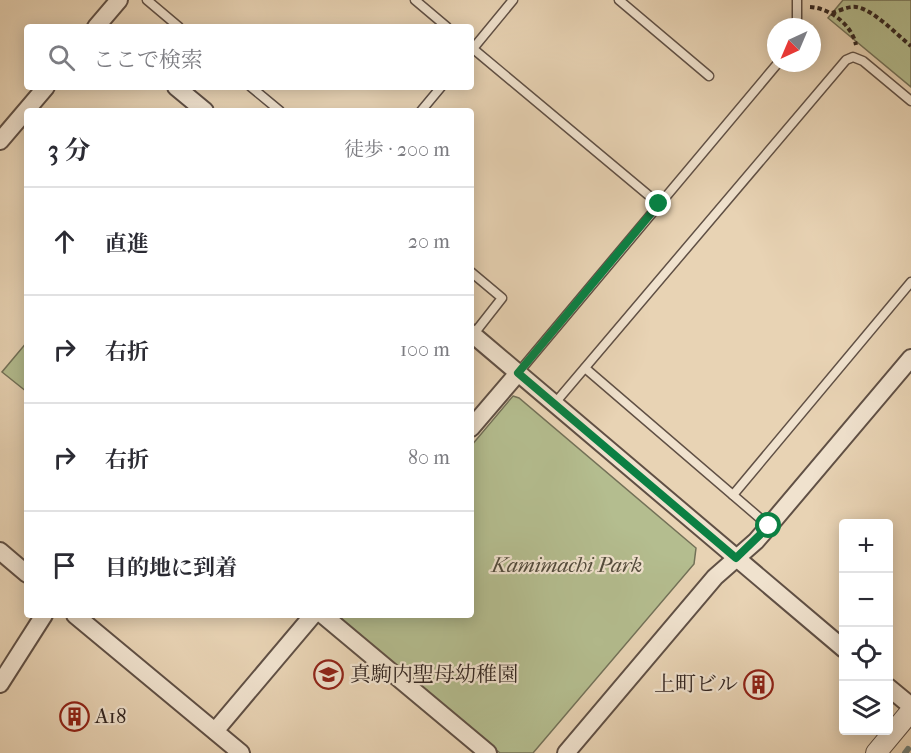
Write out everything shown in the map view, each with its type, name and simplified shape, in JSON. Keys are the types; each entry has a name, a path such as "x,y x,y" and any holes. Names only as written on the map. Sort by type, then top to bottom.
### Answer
{"street":[{"path":"101,24 119,0"},
{"path":"28,108 43,90"},
{"path":"180,90 201,108"},
{"path":"0,141 24,113"},
{"path":"474,336 839,646"},
{"path":"566,753 711,582 769,526 911,358"},
{"path":"474,424 518,373"},
{"path":"0,551 24,571"},
{"path":"0,684 42,618"},
{"path":"79,618 241,753"},
{"path":"215,731 310,618"},
{"path":"327,618 488,753"},
{"path":"893,691 911,706"},
{"path":"876,753 911,711"}],"lane":[{"path":"147,0 175,24"},
{"path":"415,0 443,24"},
{"path":"474,47 513,0"},
{"path":"620,0 709,76"},
{"path":"797,3 798,18"},
{"path":"474,51 659,204"},
{"path":"555,403 846,60 853,57 864,61 911,101"},
{"path":"518,373 770,72"},
{"path":"255,90 276,108"},
{"path":"424,108 438,90"},
{"path":"474,275 502,298 474,332"},
{"path":"733,495 911,282"},
{"path":"585,368 769,526"}],"path":[{"path":"797,3 832,13 854,35 858,59"},
{"path":"832,13 856,7 869,11 911,46"}],"green space":[{"path":"843,0 911,0 911,87 828,18"},
{"path":"24,346 24,390 2,372"},
{"name":"Kamimachi Park","path":"513,396 519,398 696,548 694,564 533,753 500,753 338,618 474,618 474,442"}],"waterway":[{"path":"905,753 908,749"}],"place":[{"name":"真駒内聖母幼稚園","path":"329,674"},
{"name":"上町ビル","path":"759,684"},
{"name":"A18","path":"74,716"}],"route":[{"path":"659,204 518,373 736,558 769,526"}]}
